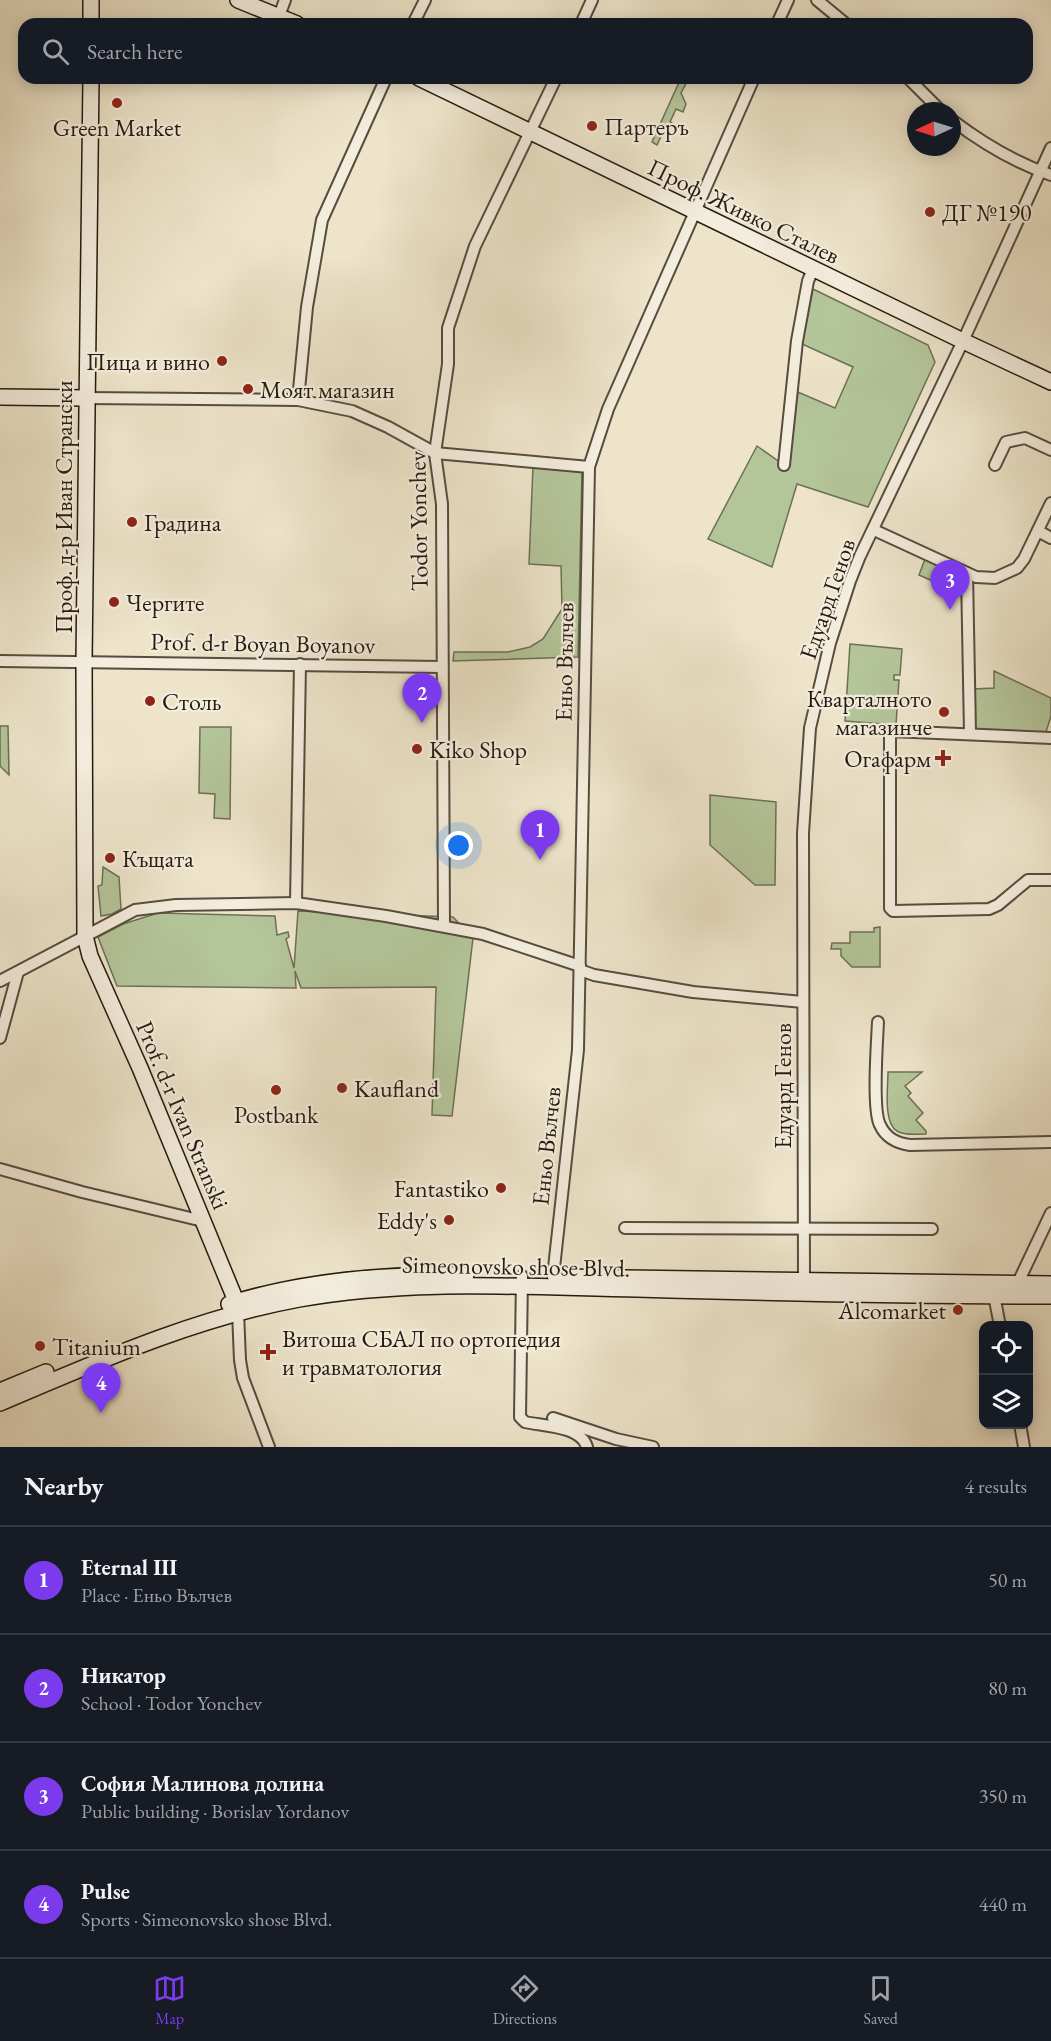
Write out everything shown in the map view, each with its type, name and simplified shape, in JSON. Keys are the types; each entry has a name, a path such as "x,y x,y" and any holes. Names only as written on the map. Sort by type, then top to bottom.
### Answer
{"street":[{"path":"91,0 91,18"},
{"path":"238,0 284,18"},
{"path":"279,16 285,0"},
{"path":"416,18 425,0"},
{"path":"584,18 592,0"},
{"path":"780,18 788,0"},
{"path":"817,0 839,18"},
{"name":"Проф. д-р Иван Странски","path":"85,936 84,661 91,84"},
{"path":"298,400 308,306 322,220 383,84"},
{"name":"Проф. Живко Сталев","path":"431,84 1051,382"},
{"name":"Todor Yonchev","path":"444,926 442,504 435,453 448,364 448,328 475,246 553,84"},
{"name":"Еньо Вълчев","path":"553,1277 578,1050 589,467 608,409 751,84"},
{"path":"914,84 932,102"},
{"path":"961,126 986,143 1046,174"},
{"name":"Едуард Генов","path":"804,1281 803,833 810,728 830,643 850,581 963,341 1046,174 1051,148"},
{"path":"784,465 798,341 808,281 813,269"},
{"path":"0,397 298,400 352,411 388,427 435,453 589,467"},
{"path":"995,465 1006,442 1025,438 1051,450"},
{"path":"874,531 976,577 995,578 1017,568 1024,559 1051,502"},
{"path":"1038,531 1051,538"},
{"path":"967,573 970,733"},
{"name":"Prof. d-r Boyan Boyanov","path":"0,661 441,666"},
{"path":"297,903 300,664"},
{"path":"1051,738 890,731 890,908 893,911 989,909 998,905 1028,880 1051,880"},
{"path":"0,981 135,910 176,905 297,903 483,934 594,975 693,992 803,1002"},
{"name":"Prof. d-r Ivan Stranski","path":"85,936 90,956 140,1068 237,1307"},
{"path":"0,1038 18,972"},
{"path":"878,1022 876,1109 879,1124 886,1135 897,1143 910,1145 1051,1142"},
{"path":"0,1164 0,1170 203,1221"},
{"path":"1015,1290 1051,1213"},
{"path":"625,1228 932,1229"},
{"name":"Simeonovsko shose Blvd.","path":"0,1391 140,1335 237,1307 370,1288 453,1286 553,1277 804,1281 993,1290"},
{"path":"521,1281 520,1417 525,1422 569,1431 582,1438 587,1447"},
{"name":"Simeonovsko shose Blvd.","path":"521,1281 993,1290 1015,1290 1051,1284"},
{"path":"993,1290 999,1321"},
{"name":"Simeonovsko shose Blvd.","path":"1015,1290 1051,1296"},
{"path":"237,1307 243,1378 269,1447"},
{"name":"Simeonovsko shose Blvd.","path":"0,1403 237,1307"},
{"path":"553,1418 616,1439 653,1447"},
{"path":"1021,1429 1024,1447"}],"green space":[{"path":"678,84 686,84 681,93 686,104 683,112 676,109 670,122 676,125 676,128 671,126 668,131 664,130 657,145 652,142"},
{"path":"813,289 928,345 935,362 868,507 797,484 772,567 708,539 757,446 784,465 789,457 798,392 835,408 853,367 802,344"},
{"path":"533,466 582,471 578,657 453,661 454,652 508,652 530,647 543,639 562,609 561,566 529,564"},
{"path":"925,559 960,575 962,594 919,575"},
{"path":"850,644 902,649 900,675 894,675 894,680 899,680 896,725 845,721"},
{"path":"994,671 1051,698 1051,716 1046,732 975,729 974,689 994,688"},
{"path":"0,726 8,726 9,775 0,766"},
{"path":"200,727 231,727 230,819 214,818 215,794 199,793"},
{"path":"710,795 776,802 775,885 755,885 710,845"},
{"path":"103,867 119,877 121,909 101,916 98,886 102,885"},
{"path":"298,911 453,917 473,938 452,1116 432,1115 436,987 301,988 295,971 296,988 117,986 98,937 123,924 158,913 275,916 277,935 288,932 289,937 286,939 294,968"},
{"path":"880,927 880,967 852,967 841,956 841,949 831,949 832,943 850,943 850,932 874,932 874,928"},
{"path":"888,1072 922,1072 905,1086 911,1093 908,1096 923,1113 916,1120 926,1134 904,1134 893,1127 887,1104"}],"place":[{"name":"Green Market","path":"117,103"},
{"name":"Партеръ","path":"592,126"},
{"name":"ДГ №190","path":"930,212"},
{"name":"Пица и вино","path":"222,361"},
{"name":"Моят магазин","path":"248,389"},
{"name":"Градина","path":"132,522"},
{"name":"Чергите","path":"114,602"},
{"name":"София Малинова долина","path":"950,610"},
{"name":"Столь","path":"150,701"},
{"name":"Кварталното магазинче","path":"944,712"},
{"name":"Никатор","path":"422,723"},
{"name":"Kiko Shop","path":"417,749"},
{"name":"Огафарм","path":"943,758"},
{"name":"Къщата","path":"110,858"},
{"name":"Eternal III","path":"540,860"},
{"name":"Kaufland","path":"342,1088"},
{"name":"Postbank","path":"276,1090"},
{"name":"Fantastiko","path":"501,1188"},
{"name":"Eddy's","path":"449,1220"},
{"name":"Alcomarket","path":"958,1310"},
{"name":"Titanium","path":"40,1346"},
{"name":"Витоша СБАЛ по ортопедия и травматология","path":"268,1352"},
{"name":"Pulse","path":"101,1413"}]}
